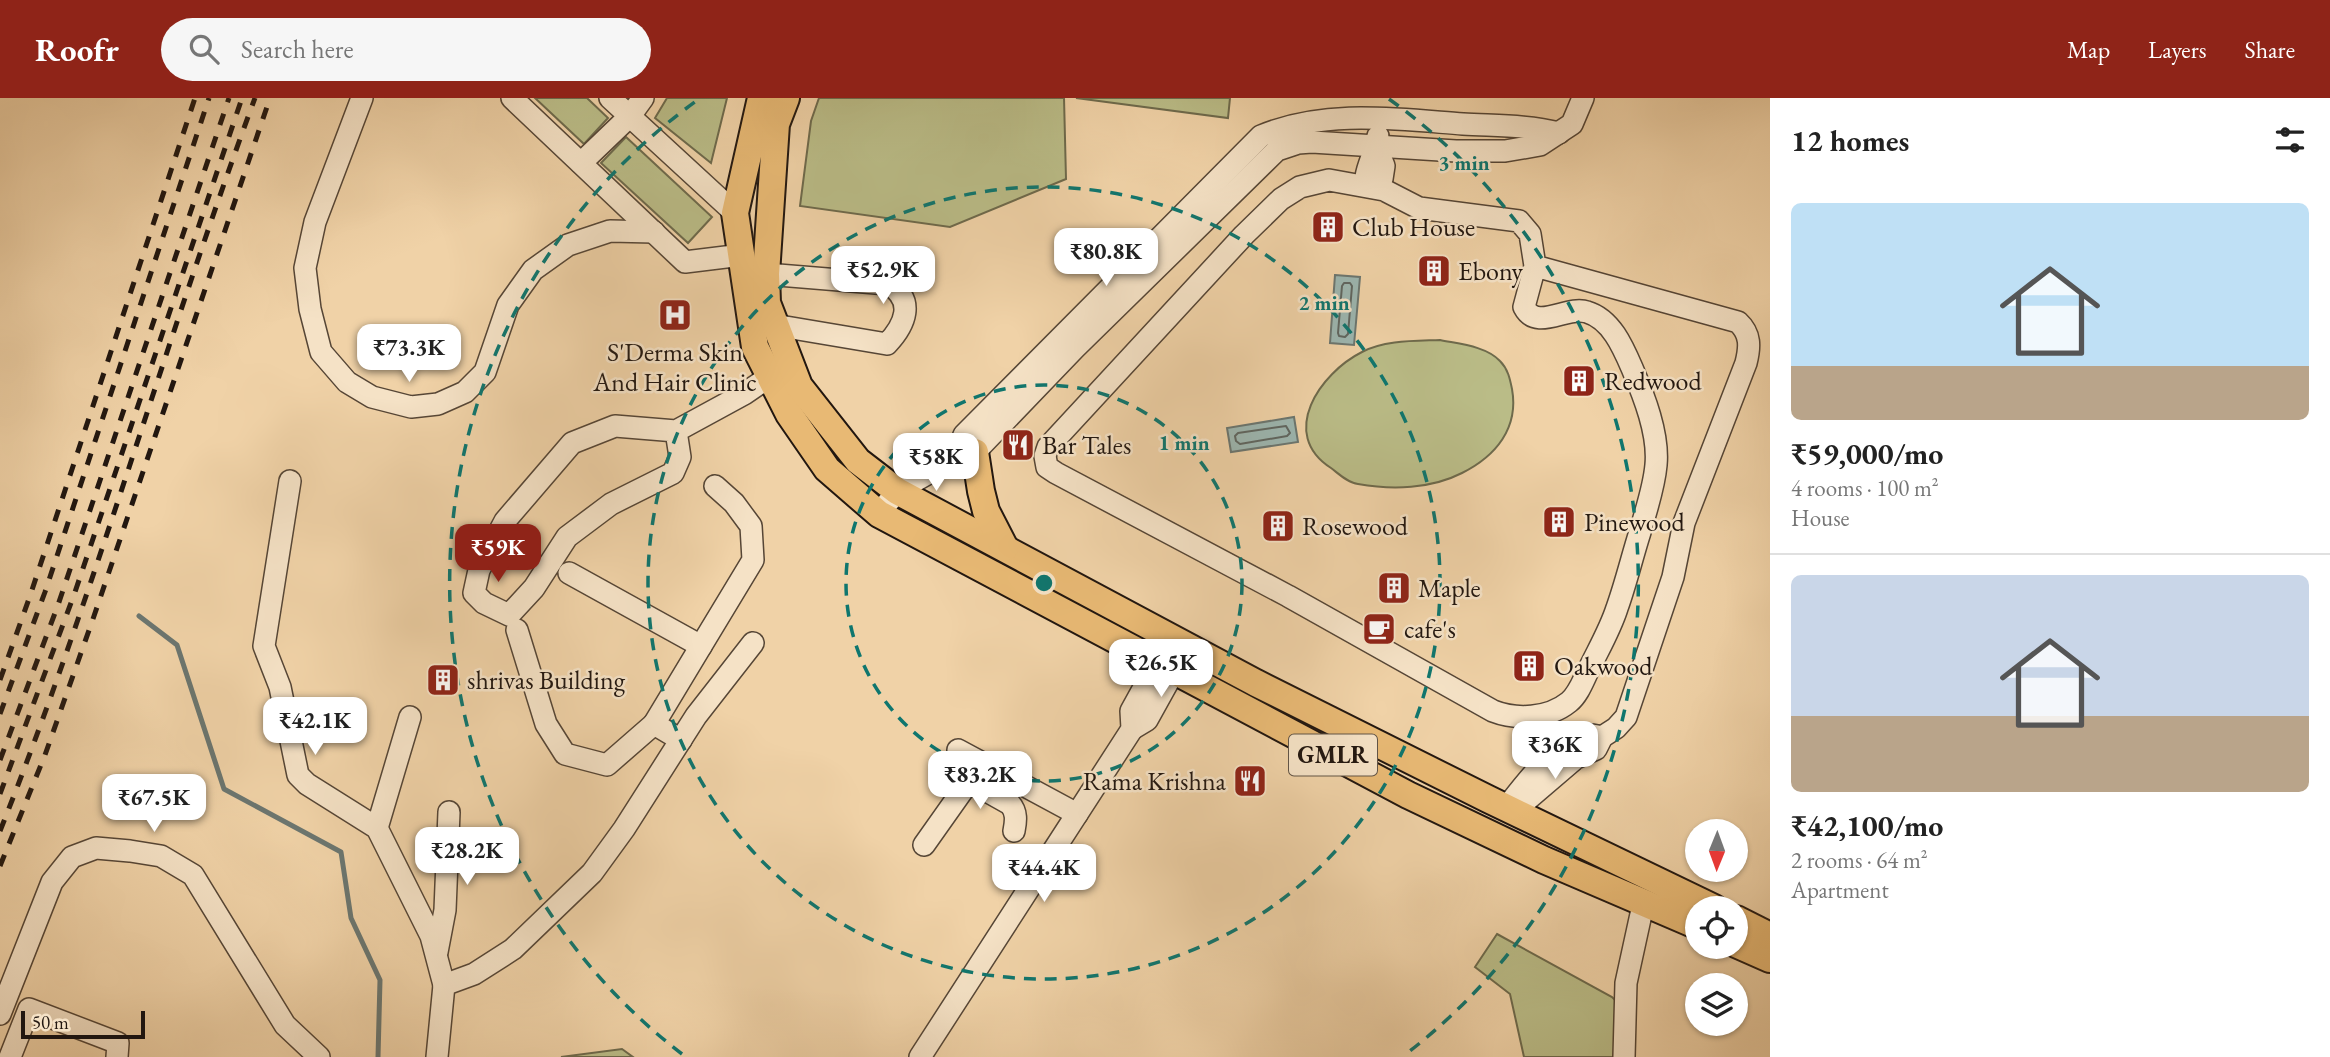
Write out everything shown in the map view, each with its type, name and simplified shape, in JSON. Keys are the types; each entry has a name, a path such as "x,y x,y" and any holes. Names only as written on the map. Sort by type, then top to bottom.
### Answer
{"main road":[{"name":"GMLR","path":"761,98 735,213 755,347 789,414 827,469 879,514 1165,667 1408,795 1643,905 1685,921"},
{"name":"GMLR","path":"786,98 776,124 766,274 767,303 799,386 858,461 897,491 1256,683 1689,896"},
{"path":"965,455 981,491 986,512 1005,548"},
{"path":"1748,925 1770,936"},
{"path":"1748,949 1770,959"}],"street":[{"path":"362,98 315,222 305,268 310,309 321,352 347,382 372,397 411,407 438,404 465,392 485,372 508,305 533,270 568,245 610,231 654,232"},
{"path":"512,98 685,262 742,255"},
{"path":"610,98 735,213"},
{"path":"580,163 630,116 643,98"},
{"path":"879,514 897,491 965,455 1068,342 1250,162 1277,149 1298,143 1456,151 1505,151 1540,145 1572,124 1583,98"},
{"path":"1250,162 1261,136 1330,108 1380,118 1531,126 1559,133"},
{"path":"1322,143 1330,108"},
{"path":"1374,178 1384,166 1376,146 1380,118"},
{"path":"1329,180 1384,190 1419,208 1519,221 1530,234 1535,266 1524,307 1527,313 1541,319 1575,310 1587,312 1596,316 1616,334 1633,369 1655,438 1657,464 1652,491 1617,610 1578,691 1568,703 1547,712 1530,717 1510,718 1493,711 1288,596 1047,467 1045,456 1048,446 1244,235 1281,199 1300,187 1329,180"},
{"path":"1510,809 1576,758 1596,749 1602,737 1626,717 1673,577 1684,523 1746,363 1749,341 1745,329 1738,322 1726,317 1535,266"},
{"path":"766,274 888,284 904,299 904,318 898,333 887,344 774,325"},
{"path":"676,431 680,457 673,473 611,504 567,537 534,588 509,615 484,603 474,593 480,570 505,521 572,443 615,426 676,431 744,394 769,377"},
{"path":"289,481 264,646 280,687 298,775 307,785 377,828 431,936 443,985 437,1057"},
{"path":"517,630 546,724 565,754 607,765 654,724 753,559 751,526 734,503 715,486"},
{"path":"569,573 701,646"},
{"path":"920,1057 1132,729 1147,720 1165,667 1180,641"},
{"path":"443,985 474,974 513,949 592,873 624,830 696,716 754,643"},
{"path":"377,828 410,717"},
{"path":"654,724 681,740"},
{"path":"958,750 1077,814"},
{"path":"924,845 982,763"},
{"path":"969,781 1010,804 1016,820 1014,831"},
{"path":"1010,804 1022,785"},
{"path":"436,958 445,910 449,812"},
{"path":"0,1014 52,882 72,857 96,849 130,851 161,856 193,875 285,1025 318,1057"},
{"path":"1624,1057 1626,983 1643,905"},
{"path":"10,1057 29,1009 118,1043 117,1057"}],"green space":[{"path":"535,98 587,98 608,118 584,144"},
{"path":"667,98 727,98 711,163 655,118"},
{"path":"819,98 1064,98 1066,179 950,227 800,206 811,121"},
{"path":"1076,98 1230,98 1228,118"},
{"path":"626,137 712,217 688,243 601,163"},
{"path":"1440,340 1472,346 1487,352 1505,367 1512,389 1512,416 1495,449 1462,473 1411,487 1384,487 1351,482 1315,454 1308,438 1306,422 1311,405 1332,374 1362,352 1380,345"},
{"path":"1497,934 1612,997 1622,1007 1617,1057 1524,1057 1510,994 1475,967"},
{"path":"622,1049 633,1057 561,1057"}],"water":[{"path":"1335,275 1360,277 1354,345 1330,343"},
{"path":"1294,417 1298,442 1231,452 1227,428"}],"waterway":[{"path":"139,616 177,645 224,789 341,852 351,918 380,980 378,1057"}],"railway":[{"path":"0,680 195,98"},
{"path":"0,714 45,592 209,98"},
{"path":"0,760 58,605 229,98"},
{"path":"0,794 75,592 242,98"},
{"path":"0,831 68,649 255,98"},
{"path":"0,866 45,755 94,616 270,98"}],"place":[{"name":"Club House","path":"1328,227"},
{"name":"Ebony","path":"1434,271"},
{"name":"S'Derma Skin And Hair Clinic","path":"675,315"},
{"name":"Redwood","path":"1579,381"},
{"name":"Bar Tales","path":"1018,445"},
{"name":"Pinewood","path":"1559,522"},
{"name":"Rosewood","path":"1278,526"},
{"name":"Maple","path":"1394,588"},
{"name":"cafe's","path":"1379,629"},
{"name":"Oakwood","path":"1529,666"},
{"name":"shrivas Building","path":"443,680"},
{"name":"Rama Krishna","path":"1250,781"}]}
